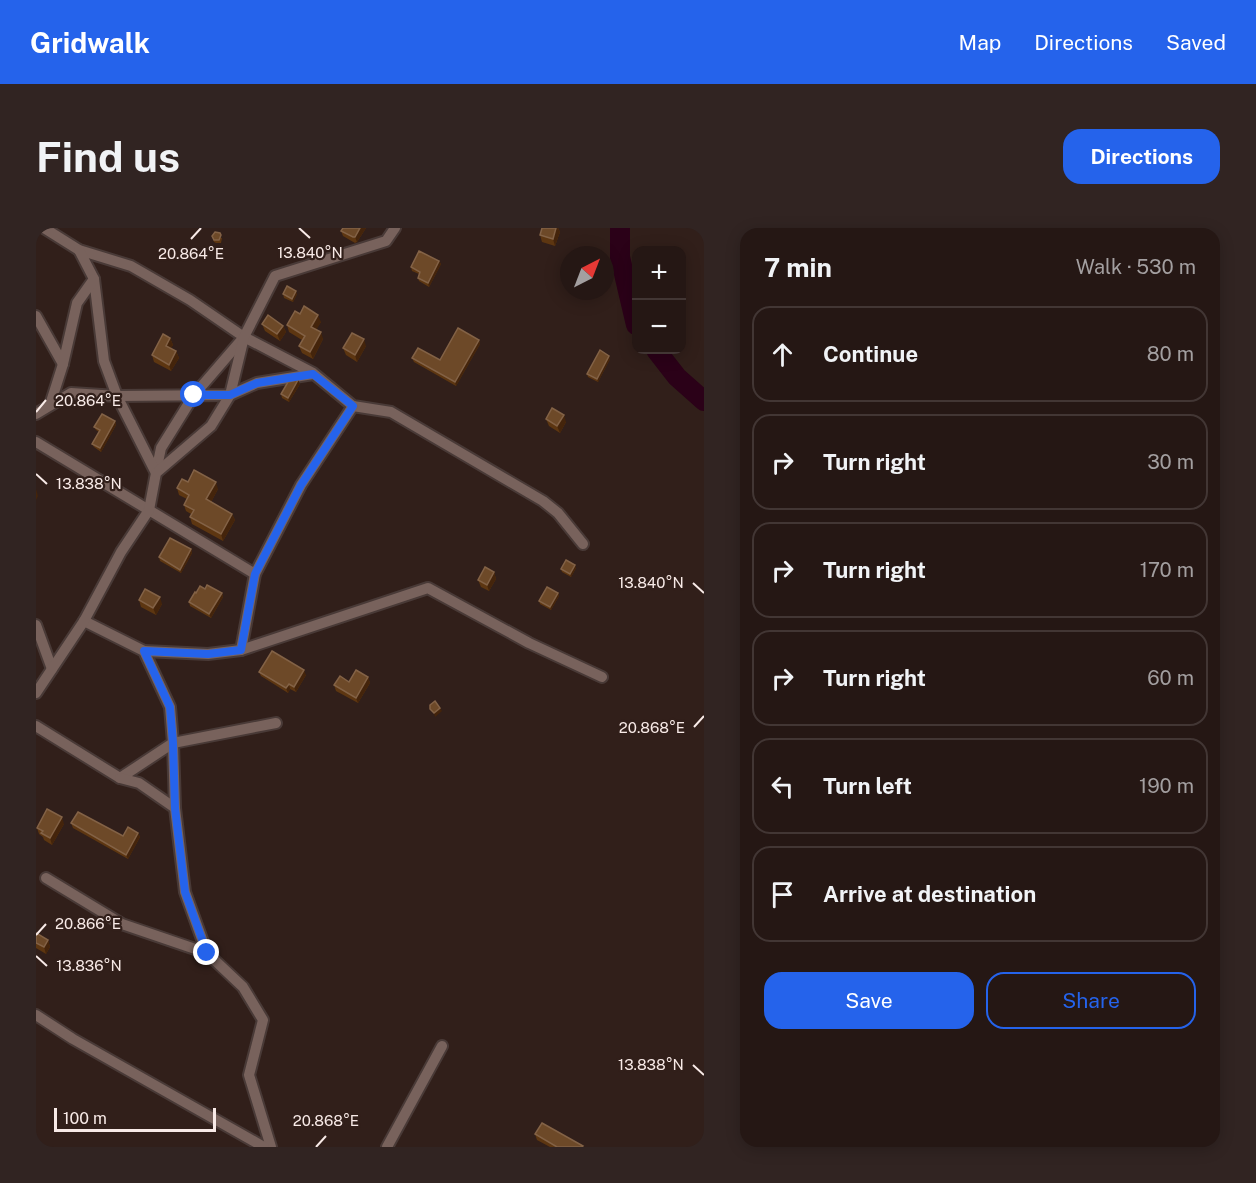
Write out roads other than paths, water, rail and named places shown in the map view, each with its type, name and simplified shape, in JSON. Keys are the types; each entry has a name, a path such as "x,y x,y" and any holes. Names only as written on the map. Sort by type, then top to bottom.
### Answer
{"street":[{"path":"44,228 79,250 131,266 190,300 244,337 313,374 353,406 391,412 543,501 558,513 583,544"},
{"path":"156,473 211,426 230,395 244,337 275,276 386,241 395,228"},
{"path":"79,250 94,279 104,361 117,396 156,473"},
{"path":"50,405 63,364 76,303 94,279"},
{"path":"36,316 63,364"},
{"path":"36,693 84,621 121,552 149,510 161,448 194,395 244,337"},
{"path":"36,414 71,393 117,396 230,395 257,383 313,374"},
{"path":"241,650 255,574 301,485 353,406"},
{"path":"36,442 255,574"},
{"path":"84,621 144,651 208,654 241,650 428,588 529,643 602,677"},
{"path":"36,625 52,669"},
{"path":"144,651 170,707 175,808 185,892 207,953"},
{"path":"120,778 173,743 276,723"},
{"path":"36,726 120,778 139,783 175,808"},
{"path":"46,878 122,924 207,953 243,987 263,1020 249,1076 271,1147"},
{"path":"36,1015 73,1039 264,1147"},
{"path":"387,1147 442,1046"}],"waterway":[{"path":"620,228 620,257 632,308"},
{"path":"659,354 677,377 704,401"}]}
